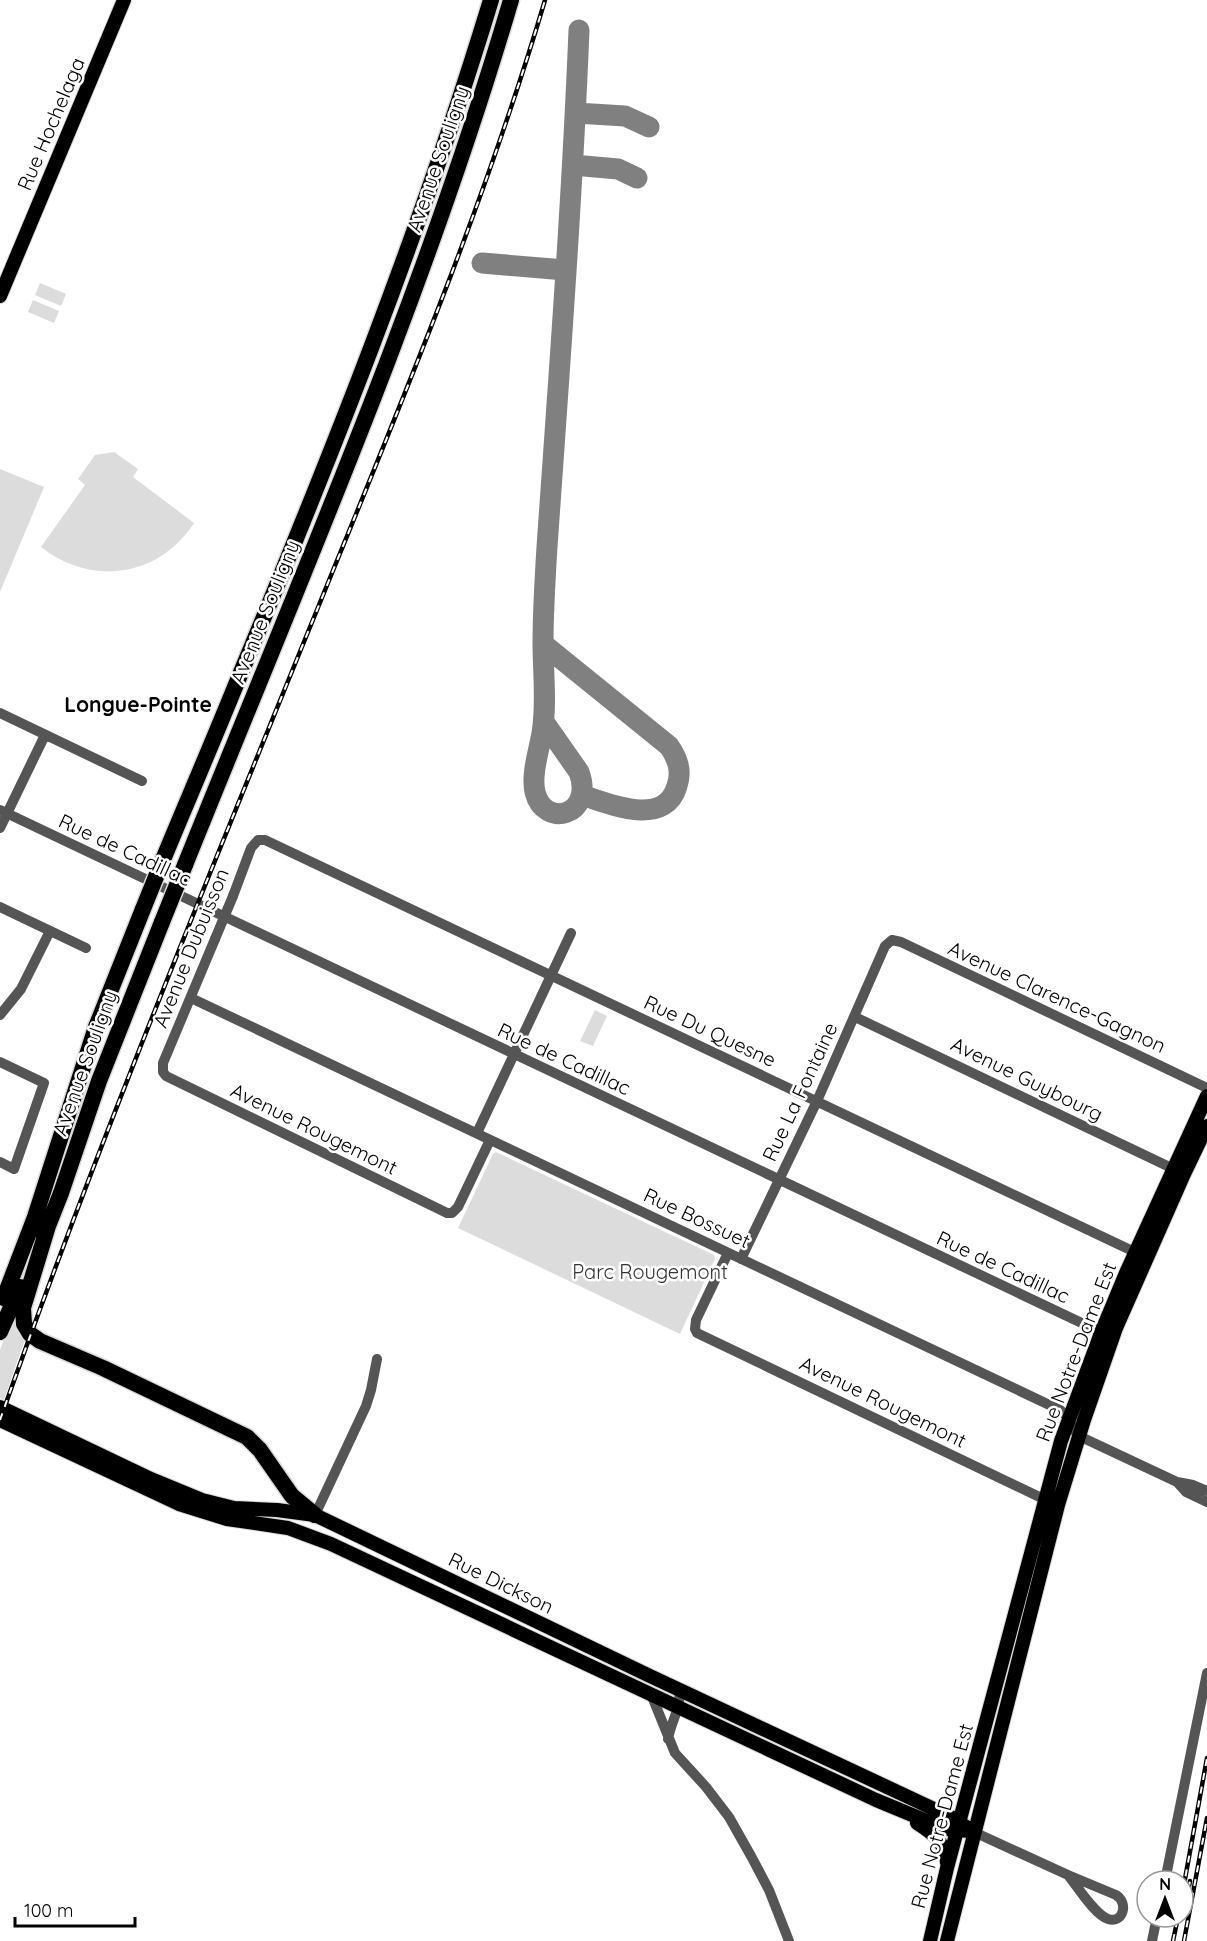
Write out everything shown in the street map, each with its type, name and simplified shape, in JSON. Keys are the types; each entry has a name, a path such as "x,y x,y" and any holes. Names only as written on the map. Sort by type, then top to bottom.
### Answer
{"highway":[{"name":"Avenue Souligny","path":"0,1308 42,1221 96,1027 364,369 436,170 490,0"},
{"name":"Avenue Souligny","path":"0,1332 42,1221 407,310 467,140 511,0"},
{"path":"0,1282 42,1221"},
{"path":"42,1221 23,1308 24,1324 30,1334 40,1341 103,1368 247,1437 260,1450 292,1496 315,1515"}],"main road":[{"name":"Rue Hochelaga","path":"0,296 124,0"},
{"name":"Rue Notre-Dame Est","path":"947,1941 1069,1418 1178,1171 1207,1096"},
{"name":"Rue Notre-Dame Est","path":"1178,1171 1207,1126"},
{"name":"Rue Notre-Dame Est","path":"1051,1502 1079,1436 1107,1335"},
{"name":"Rue Dickson","path":"0,1407 151,1479 202,1500 234,1508 292,1511 315,1515 784,1738 974,1832"},
{"name":"Rue Dickson","path":"0,1420 68,1450 178,1504 215,1516 288,1528 331,1544 876,1800 946,1829 959,1826"},
{"path":"215,1516 276,1517 307,1523 315,1515"},
{"name":"Rue Notre-Dame Est","path":"930,1941 959,1826 1018,1633"},
{"path":"734,1733 741,1718"},
{"path":"778,1754 784,1738"},
{"path":"876,1800 935,1836 945,1849 947,1868"}],"street":[{"path":"0,713 142,781"},
{"path":"0,828 3,812 45,735"},
{"name":"Rue de Cadillac","path":"3,812 1107,1335"},
{"name":"Avenue Dubuisson","path":"163,1072 163,1063 251,848 258,840"},
{"name":"Rue Du Quesne","path":"258,840 269,842 1141,1255"},
{"path":"0,907 86,948"},
{"path":"0,1015 21,989 50,931"},
{"path":"477,1133 571,933"},
{"name":"Rue La Fontaine","path":"741,1259 817,1101 885,946 892,940"},
{"name":"Avenue Clarence-Gagnon","path":"892,940 901,942 1207,1088"},
{"name":"Rue Bossuet","path":"191,998 1060,1410 1069,1418 1073,1429 1079,1436"},
{"name":"Avenue Guybourg","path":"855,1017 1178,1171"},
{"path":"0,1062 44,1083 14,1169 0,1162"},
{"name":"Avenue Rougemont","path":"163,1072 181,1084 442,1211 452,1213 458,1207 490,1140"},
{"name":"Avenue Rougemont","path":"728,1253 696,1320 695,1329 700,1334 1051,1502"},
{"path":"315,1515 366,1406 372,1390 377,1359"},
{"path":"1079,1436 1177,1482 1207,1491"},
{"path":"1177,1482 1186,1492 1207,1502"},
{"path":"1167,1869 1207,1672"},
{"path":"668,1739 681,1698 679,1689"},
{"path":"651,1694 675,1753 706,1787 740,1836 769,1890 789,1941"},
{"name":"Rue Dickson","path":"974,1832 1121,1898 1124,1902 1119,1917 1114,1919 1102,1916 1068,1875"}],"green space":[{"path":"40,283 66,294 61,306 35,295"},
{"path":"33,300 59,311 54,323 28,312"},
{"path":"114,452 138,469 133,477 194,523 179,541 162,555 144,565 124,570 103,571 82,568 61,560 41,547 85,485 78,479 95,455"},
{"path":"0,469 44,487 0,592"},
{"path":"595,1010 607,1016 593,1046 580,1041"},
{"name":"Parc Rougemont","path":"496,1152 714,1255 715,1259 680,1334 458,1228"},
{"path":"12,1317 17,1317 24,1342 4,1400 0,1398 0,1350"}],"taxiway":[{"path":"544,722 579,772 582,787 580,799 574,807 557,814 548,811 540,804 535,792 534,778 544,711 545,583 569,224 579,30"},
{"path":"576,113 625,116 649,127"},
{"path":"573,165 618,169 637,178"},
{"path":"482,263 565,270"},
{"path":"543,644 669,746 678,765 677,786 671,799 649,810 621,807 582,795"}],"railway":[{"path":"0,1420 119,1100 446,289 498,146 545,0"},
{"path":"1187,1869 1207,1758"},
{"path":"1184,1941 1207,1818"},
{"path":"1173,1941 1176,1929"}],"district":[{"name":"Longue-Pointe","path":"138,705"}]}
